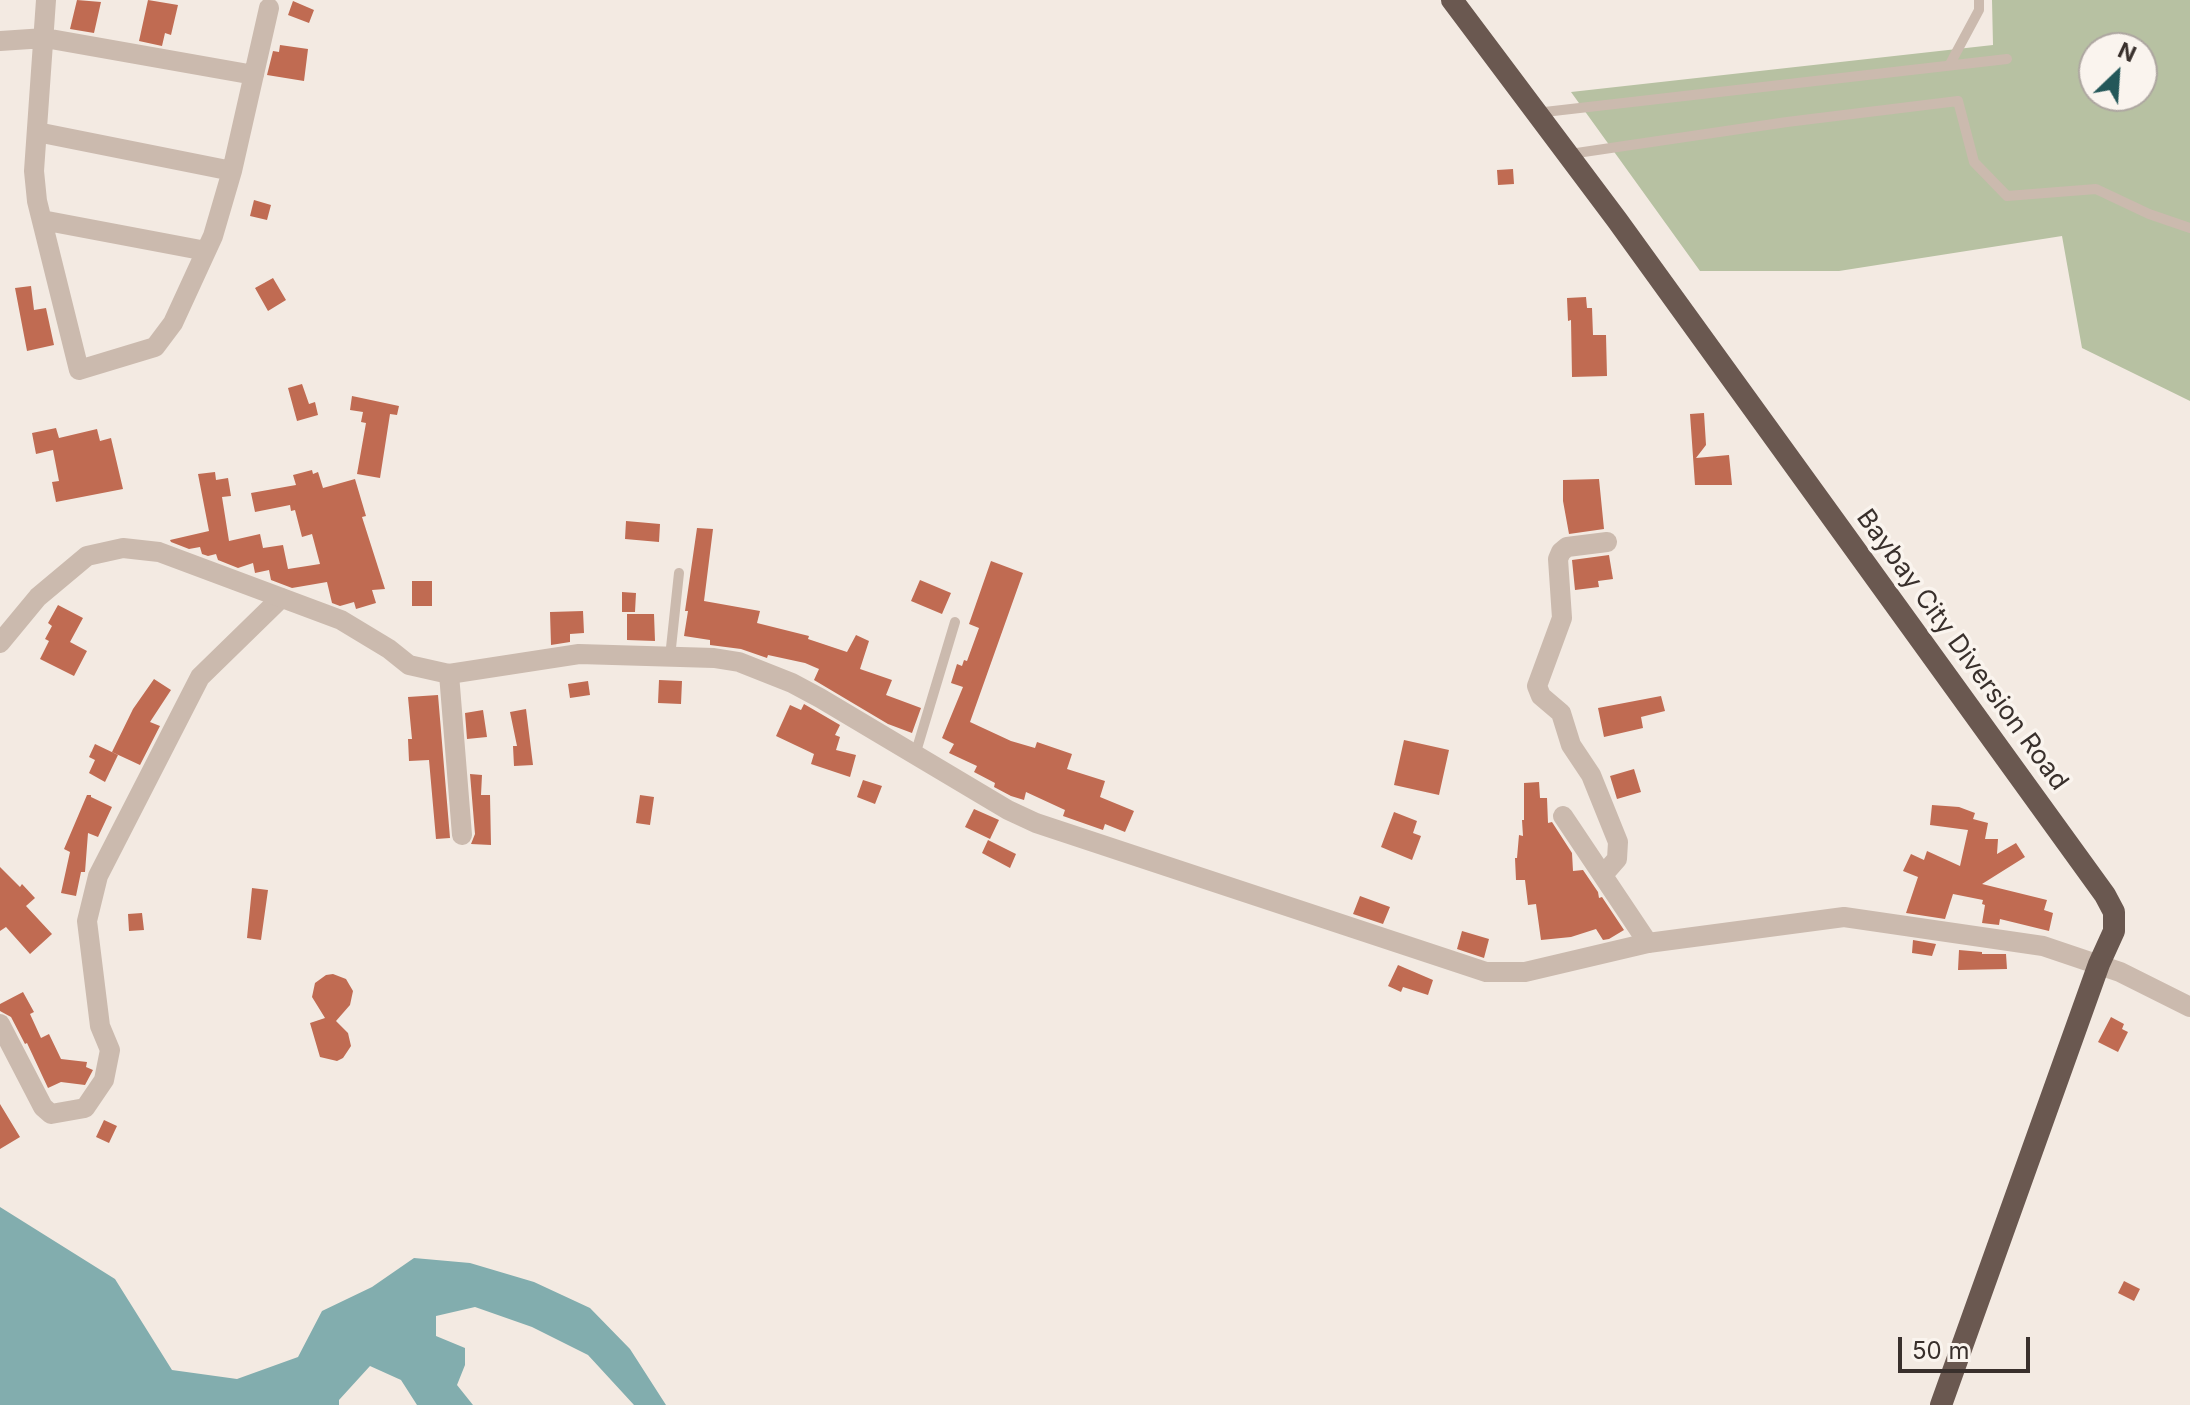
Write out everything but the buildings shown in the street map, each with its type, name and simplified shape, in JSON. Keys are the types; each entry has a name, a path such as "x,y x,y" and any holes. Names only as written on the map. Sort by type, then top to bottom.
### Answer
{"highway":[{"name":"Baybay City Diversion Road","path":"1452,0 2105,895 2115,921 2114,931 2099,964 1941,1405"}],"street":[{"path":"46,0 34,171 42,220 79,370 155,347 173,323 206,251 232,171 269,8"},
{"path":"0,41 45,38 254,75"},
{"path":"37,132 232,171"},
{"path":"42,220 206,251"},
{"path":"1603,875 1617,859 1618,842 1591,775 1571,745 1561,713 1541,696 1537,686 1562,618 1559,557 1567,547 1607,542"},
{"path":"0,643 38,597 87,556 123,548 159,552 341,620 409,665 449,674 579,654 714,658 763,670 820,698 1008,810 1036,823 1478,970 1502,974 1525,972 1648,943 1844,917 2043,946 2099,964 2190,1007"},
{"path":"0,1024 43,1107 51,1114 85,1108 104,1080 110,1050 100,1026 87,921 98,876 200,677 281,598"},
{"path":"449,674 462,835"},
{"path":"1563,816 1648,943"}],"lane":[{"path":"1950,64 1979,10 1979,0"},
{"path":"1536,113 2007,59"},
{"path":"1568,155 1787,122 1958,101 1974,162 2007,196 2096,189 2149,214 2190,228"},
{"path":"670,657 679,573"},
{"path":"915,755 955,622"}],"green space":[{"path":"1992,0 2190,0 2190,401 2082,348 2062,236 1839,271 1700,271 1571,92 1993,45"}],"water":[{"path":"0,1207 115,1279 172,1370 237,1379 298,1357 322,1311 372,1287 414,1258 470,1263 534,1282 590,1308 630,1349 666,1405 634,1405 588,1355 532,1327 475,1307 436,1316 436,1336 465,1348 465,1365 457,1385 473,1405 417,1405 401,1380 370,1366 339,1400 339,1405 0,1405"}]}
